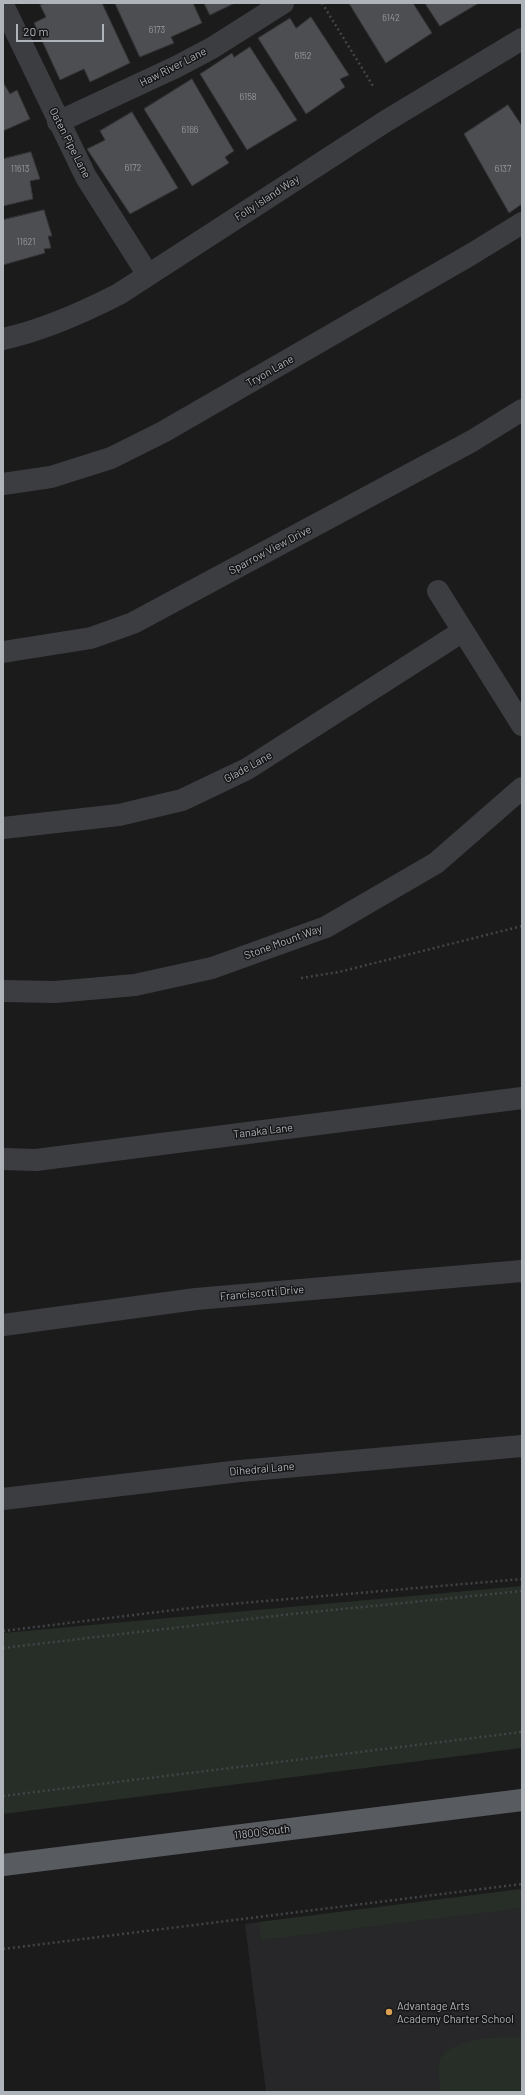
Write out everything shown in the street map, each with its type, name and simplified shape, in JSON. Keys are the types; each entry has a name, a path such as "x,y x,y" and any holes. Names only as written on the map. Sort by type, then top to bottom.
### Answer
{"main road":[{"name":"11800 South","path":"3,1865 522,1800"}],"street":[{"name":"Haw River Lane","path":"58,122 176,67 212,48 283,3"},
{"name":"Oaten Pipe Lane","path":"3,5 58,122 86,177 148,275"},
{"name":"Folly Island Way","path":"3,338 55,323 88,310 119,294 386,121 522,39"},
{"name":"Tryon Lane","path":"3,484 51,476 111,458 163,432 470,255 522,223"},
{"name":"Sparrow View Drive","path":"3,652 91,638 133,623 521,414"},
{"path":"438,591 522,725"},
{"name":"Glade Lane","path":"3,828 119,815 182,800 247,769 463,631"},
{"name":"Stone Mount Way","path":"3,991 55,992 135,985 212,968 326,927 436,863 522,788"},
{"name":"Tanaka Lane","path":"3,1159 36,1160 522,1098"},
{"name":"Franciscotti Drive","path":"3,1324 196,1299 522,1271"},
{"name":"Dihedral Lane","path":"3,1499 240,1471 522,1446"}],"path":[{"path":"322,3 373,86"},
{"path":"301,978 339,972 522,926"},
{"path":"3,1631 206,1606 522,1579"},
{"path":"3,1648 285,1614 522,1591"},
{"path":"3,1796 522,1732"},
{"path":"3,1949 522,1884"}],"shaded area":[{"path":"522,1586 522,1748 3,1814 3,1633"},
{"name":"Advantage Arts Academy Charter School","path":"522,1889 522,2092 266,2092 245,1924"},
{"path":"522,1889 522,1908 261,1940 259,1922"},
{"path":"522,2036 522,2092 441,2092 438,2067 443,2055 451,2049 474,2041"}],"building":[{"path":"45,3 102,3 130,63 90,82 84,69 60,80 34,23 46,17 40,5"},
{"path":"115,3 193,3 202,23 171,37 174,43 140,57"},
{"path":"204,3 235,3 210,15"},
{"path":"349,3 413,3 432,33 386,63"},
{"path":"425,3 479,3 440,26"},
{"path":"311,17 349,75 340,79 345,87 306,114 258,38 290,18 296,28"},
{"path":"250,47 297,120 247,150 200,74 232,53 234,57"},
{"path":"192,79 234,151 225,157 229,163 192,186 144,109"},
{"path":"3,82 10,94 17,90 30,119 3,131"},
{"path":"508,105 522,126 522,204 509,213 464,134"},
{"path":"132,112 178,188 130,214 87,149 105,140 100,131"},
{"path":"31,152 40,179 30,181 33,199 3,206 3,159"},
{"path":"44,210 52,236 48,236 51,248 44,249 45,253 3,265 3,220"}],"place":[{"name":"Advantage Arts Academy Charter School","path":"389,2012"}]}
